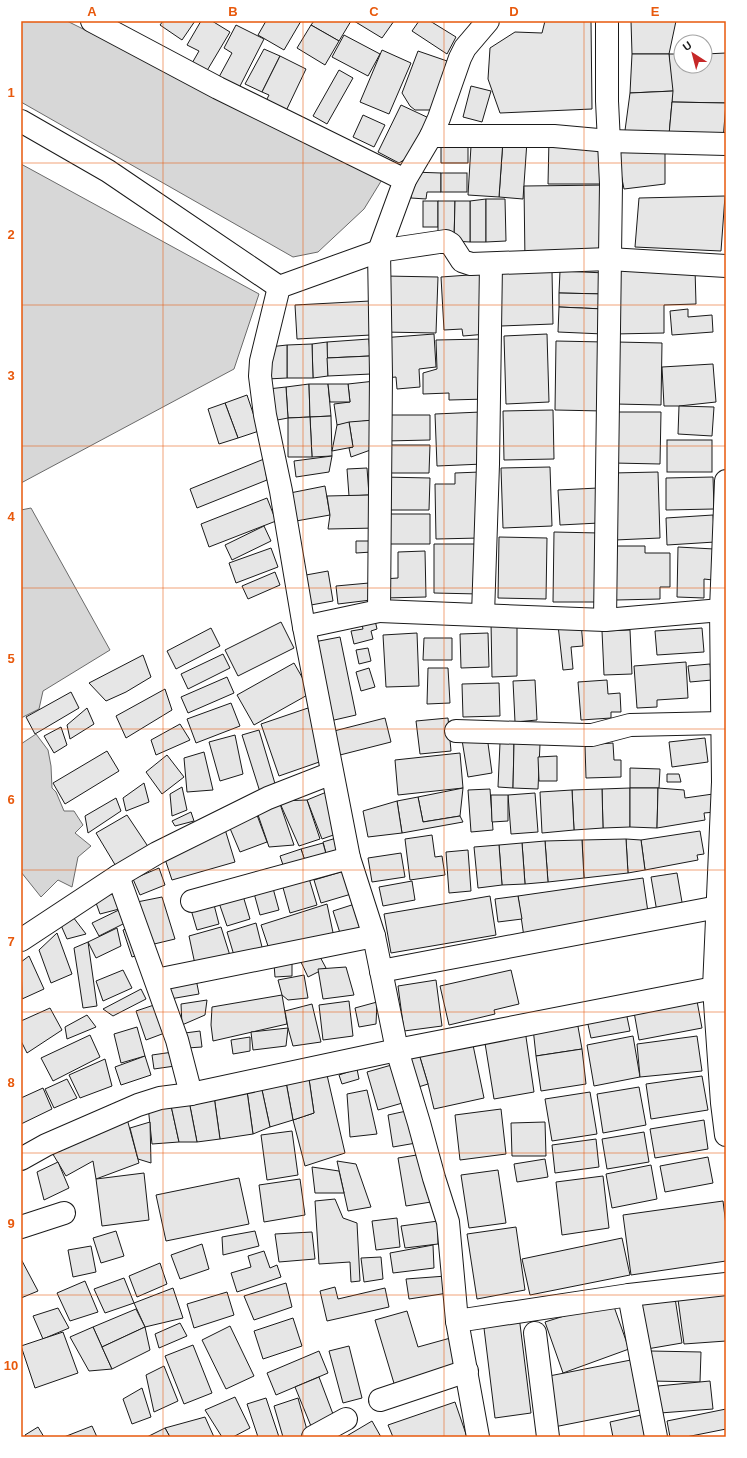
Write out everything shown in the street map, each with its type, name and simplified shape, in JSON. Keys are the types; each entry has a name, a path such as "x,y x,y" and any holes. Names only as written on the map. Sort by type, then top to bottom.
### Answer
{"street":[{"path":"92,21 218,88 405,180"},
{"path":"379,611 381,375 379,251 405,180 431,136 439,118 460,58 465,48 488,21"},
{"path":"605,620 611,184 607,101 607,21"},
{"path":"21,121 108,171 278,287"},
{"path":"431,136 554,136 609,141 726,144"},
{"path":"278,287 379,251 446,241 451,244 462,261 471,264 609,260 726,266"},
{"path":"483,615 488,464 491,264"},
{"path":"278,287 261,361 260,376 265,415 281,491 304,627 349,858 374,936 396,1050 448,1222 458,1321 478,1437"},
{"path":"726,480 721,610 723,782 714,988 722,1103 726,1135"},
{"path":"304,627 379,611 605,620 721,610"},
{"path":"456,731 592,735 630,725 722,723"},
{"path":"21,940 118,876 157,853 268,798 332,773"},
{"path":"192,901 349,858"},
{"path":"118,876 177,1040 191,1094"},
{"path":"381,972 718,907"},
{"path":"156,980 374,936"},
{"path":"21,1159 46,1145 138,1105 160,1098 191,1094 396,1050 714,988"},
{"path":"21,1227 64,1213"},
{"path":"458,1321 629,1296 726,1284"},
{"path":"629,1296 656,1437"},
{"path":"535,1332 548,1437"},
{"path":"380,1400 467,1372"},
{"path":"313,1437 346,1419"}],"shaded area":[{"path":"21,21 67,21 383,178 364,209 318,252 293,257 21,102"},
{"path":"21,164 259,294 234,369 21,483"},
{"path":"31,508 110,650 43,691 39,709 21,718 21,510"},
{"path":"36,734 48,750 51,766 52,788 56,792 64,811 74,811 83,825 75,833 91,846 78,857 72,887 58,880 41,897 21,872 21,744"}],"building":[{"path":"163,21 195,21 182,40 160,25"},
{"path":"201,21 212,21 230,32 205,74 191,65 199,51 187,45"},
{"path":"266,21 301,21 284,50 258,35"},
{"path":"314,21 351,21 339,41 311,25"},
{"path":"354,21 394,21 382,38"},
{"path":"419,21 430,21 456,37 447,54 412,31"},
{"path":"545,21 591,21 592,109 500,113 488,79 490,48 515,32 542,33"},
{"path":"631,21 676,21 669,54 632,54"},
{"path":"236,25 264,39 239,88 219,77 232,53 224,48"},
{"path":"311,25 339,41 325,65 297,48"},
{"path":"344,35 380,54 368,76 332,57"},
{"path":"264,49 280,56 262,92 245,84"},
{"path":"382,50 411,63 389,114 360,102"},
{"path":"418,51 450,62 430,110 415,110 410,106 402,93"},
{"path":"726,53 726,103 672,102 669,54 673,54 673,74 713,74 713,54"},
{"path":"632,54 669,54 673,91 630,93"},
{"path":"280,56 306,69 286,111 266,101 269,95 262,92"},
{"path":"339,70 353,78 327,124 313,116"},
{"path":"471,86 491,91 482,122 463,117"},
{"path":"673,91 669,135 624,138 630,93"},
{"path":"672,102 726,103 723,140 669,135"},
{"path":"401,105 431,119 407,158 399,163 378,152"},
{"path":"363,115 385,125 374,147 353,137"},
{"path":"549,139 605,145 605,184 548,184"},
{"path":"503,140 527,141 523,199 499,197"},
{"path":"503,140 499,197 468,195 471,146"},
{"path":"468,143 468,163 441,163 441,144"},
{"path":"665,149 665,184 624,189 617,153"},
{"path":"412,172 441,173 441,192 427,192 426,199 411,198"},
{"path":"441,173 467,173 467,192 441,192"},
{"path":"608,185 601,250 525,261 524,186"},
{"path":"725,196 721,251 635,247 639,198"},
{"path":"486,199 486,242 470,242 470,201"},
{"path":"486,199 505,199 506,241 486,242"},
{"path":"423,201 438,201 438,227 423,227"},
{"path":"438,201 455,201 454,241 438,240"},
{"path":"455,201 470,201 470,242 454,241"},
{"path":"695,269 696,304 664,305 664,333 614,334 613,270"},
{"path":"552,271 553,324 501,326 500,273"},
{"path":"560,271 606,273 605,294 559,293"},
{"path":"483,274 487,334 463,336 462,329 444,330 441,277"},
{"path":"385,276 438,277 436,333 383,332"},
{"path":"559,293 605,294 604,309 559,307"},
{"path":"370,301 371,335 297,339 295,305"},
{"path":"559,307 604,309 603,334 558,332"},
{"path":"688,309 688,317 712,315 713,332 672,335 670,311"},
{"path":"434,334 436,367 419,369 420,387 397,389 396,377 384,378 381,338"},
{"path":"547,334 549,402 506,404 504,336"},
{"path":"369,339 370,356 327,358 327,342"},
{"path":"485,339 487,399 449,400 449,393 423,394 423,373 437,369 436,340"},
{"path":"556,341 604,342 603,411 555,410"},
{"path":"327,342 328,376 313,378 312,344"},
{"path":"617,342 662,343 661,405 616,404"},
{"path":"312,344 313,378 287,378 287,345"},
{"path":"287,345 287,378 267,379 269,347"},
{"path":"370,356 371,374 328,376 327,358"},
{"path":"713,364 716,402 664,406 662,367"},
{"path":"375,381 379,419 337,425 334,404 350,402 348,384"},
{"path":"309,384 310,417 288,418 286,387"},
{"path":"309,384 328,384 331,416 310,417"},
{"path":"328,384 348,384 350,402 330,402"},
{"path":"286,387 288,418 272,421 268,389"},
{"path":"247,395 259,431 238,438 225,403"},
{"path":"225,403 238,438 219,444 208,409"},
{"path":"679,406 714,407 712,436 678,434"},
{"path":"553,410 554,459 504,460 503,411"},
{"path":"481,412 483,464 437,466 435,414"},
{"path":"615,412 661,412 660,464 614,463"},
{"path":"384,415 430,415 430,440 385,441"},
{"path":"331,416 332,456 312,457 310,417"},
{"path":"310,417 312,457 288,457 288,418"},
{"path":"374,420 376,448 351,457 349,448 353,447 349,422"},
{"path":"349,422 353,447 332,451 337,425"},
{"path":"667,440 712,440 712,472 667,472"},
{"path":"384,445 430,445 429,473 384,473"},
{"path":"332,456 329,472 296,477 294,461"},
{"path":"264,459 267,480 197,508 190,489"},
{"path":"550,467 552,526 503,528 501,468"},
{"path":"367,468 369,495 349,496 347,469"},
{"path":"480,472 480,538 436,539 435,484 455,484 455,473"},
{"path":"658,472 660,538 615,540 613,473"},
{"path":"382,477 430,478 429,510 382,510"},
{"path":"713,477 714,509 666,510 666,478"},
{"path":"325,486 330,515 296,521 290,493"},
{"path":"598,488 599,523 560,525 558,490"},
{"path":"369,495 377,528 328,529 330,515 327,496"},
{"path":"267,498 276,521 209,547 201,524"},
{"path":"384,514 430,514 430,544 383,544"},
{"path":"713,515 715,542 667,545 666,518"},
{"path":"264,526 271,541 232,560 225,545"},
{"path":"554,532 599,533 599,602 553,602"},
{"path":"499,537 547,538 546,599 498,598"},
{"path":"356,541 372,541 372,552 356,553"},
{"path":"434,544 479,544 479,594 434,593"},
{"path":"615,546 645,546 645,553 670,553 670,587 660,587 660,599 616,600"},
{"path":"678,547 714,549 713,580 704,579 704,598 677,597"},
{"path":"271,548 278,567 236,583 229,563"},
{"path":"425,551 426,597 384,598 383,579 398,578 398,552"},
{"path":"328,571 333,601 311,605 306,575"},
{"path":"275,572 280,585 248,599 242,586"},
{"path":"369,583 371,600 338,604 336,586"},
{"path":"374,616 377,629 371,631 373,639 354,644 351,631 363,629 361,620"},
{"path":"517,621 517,676 492,677 491,622"},
{"path":"281,622 294,648 238,676 225,650"},
{"path":"581,622 583,646 571,647 573,669 563,670 558,625"},
{"path":"211,628 220,646 176,669 167,651"},
{"path":"702,628 704,652 657,655 655,631"},
{"path":"630,630 632,674 604,675 602,631"},
{"path":"417,633 419,686 386,687 383,635"},
{"path":"488,633 489,667 461,668 460,634"},
{"path":"340,637 356,715 330,721 314,642"},
{"path":"424,638 452,638 452,660 423,660"},
{"path":"368,648 371,661 359,664 356,650"},
{"path":"223,654 230,668 188,689 181,674"},
{"path":"143,655 151,677 126,692 106,701 89,683"},
{"path":"686,662 688,698 657,700 657,707 637,708 634,666"},
{"path":"294,663 311,693 254,725 237,695"},
{"path":"710,664 712,680 690,682 688,666"},
{"path":"369,668 375,687 361,691 356,672"},
{"path":"428,668 448,668 450,703 427,704"},
{"path":"227,677 234,693 188,713 181,697"},
{"path":"535,680 537,720 515,722 513,681"},
{"path":"607,680 608,694 620,693 621,712 611,712 611,718 581,720 578,682"},
{"path":"499,683 500,716 463,717 462,684"},
{"path":"165,689 172,710 126,738 116,716"},
{"path":"71,692 79,708 35,734 26,717"},
{"path":"231,703 240,726 196,743 187,719"},
{"path":"87,708 94,724 70,739 67,725"},
{"path":"308,708 325,760 279,776 261,724"},
{"path":"385,718 391,742 340,755 334,731"},
{"path":"448,718 451,751 420,754 416,721"},
{"path":"180,724 190,740 156,755 151,740"},
{"path":"61,727 67,745 54,753 44,736"},
{"path":"259,730 276,787 260,792 242,735"},
{"path":"235,735 243,774 220,781 209,742"},
{"path":"487,736 492,773 468,777 462,740"},
{"path":"705,738 708,762 672,767 669,742"},
{"path":"500,743 514,743 513,788 498,787"},
{"path":"514,743 540,744 538,789 513,788"},
{"path":"613,743 614,760 621,760 621,777 586,778 585,745"},
{"path":"107,751 119,771 65,804 53,783"},
{"path":"204,752 213,790 187,792 184,758"},
{"path":"460,753 463,788 398,795 395,760"},
{"path":"167,755 184,777 162,794 146,772"},
{"path":"557,756 557,781 539,781 538,757"},
{"path":"630,768 660,769 659,788 630,788"},
{"path":"667,774 679,774 681,782 667,782"},
{"path":"144,783 149,802 126,811 123,798"},
{"path":"182,787 187,810 172,816 170,794"},
{"path":"463,788 460,816 423,822 418,797"},
{"path":"630,788 630,827 603,828 602,789"},
{"path":"630,788 658,788 657,828 630,827"},
{"path":"658,788 684,790 685,798 713,794 715,812 704,813 705,820 657,828"},
{"path":"490,789 493,830 471,832 468,790"},
{"path":"602,789 603,828 574,830 572,790"},
{"path":"572,790 574,830 542,833 540,792"},
{"path":"329,791 342,832 322,839 307,800"},
{"path":"535,793 538,832 511,834 508,795"},
{"path":"491,795 508,795 508,821 492,822"},
{"path":"418,797 423,822 460,816 463,822 402,833 397,801"},
{"path":"116,798 121,811 88,833 85,816"},
{"path":"307,800 320,839 299,846 279,801"},
{"path":"279,801 294,845 269,847 256,809"},
{"path":"397,801 402,833 368,837 363,811"},
{"path":"191,812 194,821 175,826 172,821"},
{"path":"127,815 149,848 117,868 96,833"},
{"path":"257,815 267,842 240,852 229,826"},
{"path":"224,826 235,862 172,880 164,856"},
{"path":"700,831 704,854 697,855 698,860 645,870 641,840"},
{"path":"432,835 435,857 442,856 445,875 410,880 405,839"},
{"path":"343,836 348,856 328,861 323,842"},
{"path":"626,839 641,840 645,870 628,873"},
{"path":"626,839 628,873 584,878 582,840"},
{"path":"582,840 584,878 548,882 545,841"},
{"path":"545,841 548,882 525,884 522,843"},
{"path":"323,843 328,861 307,867 301,849"},
{"path":"522,843 525,884 502,885 499,845"},
{"path":"499,845 502,885 478,888 474,847"},
{"path":"301,849 307,867 286,874 280,856"},
{"path":"468,850 471,891 449,893 446,852"},
{"path":"401,853 405,877 372,882 368,858"},
{"path":"159,868 165,885 140,895 133,879"},
{"path":"351,869 358,892 321,903 314,880"},
{"path":"677,873 683,908 657,912 651,877"},
{"path":"308,875 317,905 290,913 282,884"},
{"path":"643,878 649,919 524,937 518,896"},
{"path":"271,881 279,910 260,915 252,886"},
{"path":"412,881 415,900 383,906 379,887"},
{"path":"241,889 250,919 227,926 217,897"},
{"path":"115,893 123,908 100,914 95,900"},
{"path":"490,896 496,935 391,953 384,914"},
{"path":"518,896 522,919 498,922 495,899"},
{"path":"162,897 175,939 150,945 137,902"},
{"path":"212,897 219,924 197,930 189,903"},
{"path":"361,902 366,929 340,933 333,911"},
{"path":"327,904 335,942 270,952 261,925"},
{"path":"123,908 129,921 99,936 92,923"},
{"path":"73,917 86,934 67,939 60,923"},
{"path":"256,923 264,955 236,962 227,932"},
{"path":"132,927 141,954 132,957 123,930"},
{"path":"221,927 232,962 196,969 189,936"},
{"path":"117,928 121,946 96,958 88,942"},
{"path":"57,933 72,974 51,983 39,950"},
{"path":"88,942 97,1006 83,1008 74,948"},
{"path":"318,953 326,968 308,977 301,962"},
{"path":"29,956 44,989 22,999 21,962"},
{"path":"292,963 292,976 275,977 274,964"},
{"path":"346,967 354,995 323,999 318,969"},
{"path":"123,970 132,988 103,1001 96,981"},
{"path":"511,970 519,1004 494,1010 495,1014 449,1025 440,986"},
{"path":"304,975 308,998 288,1000 282,995 278,980"},
{"path":"196,979 199,994 170,999 167,984"},
{"path":"436,980 442,1026 404,1031 398,986"},
{"path":"141,989 146,999 113,1016 103,1009"},
{"path":"282,995 287,1024 213,1041 211,1025 212,1007"},
{"path":"207,1000 205,1015 182,1025 181,1004"},
{"path":"349,1001 353,1036 323,1040 319,1005"},
{"path":"697,1001 702,1028 639,1040 634,1012"},
{"path":"377,1002 376,1024 359,1027 355,1008"},
{"path":"160,1003 170,1031 146,1040 136,1011"},
{"path":"312,1004 321,1042 293,1046 285,1011"},
{"path":"50,1008 62,1030 27,1053 21,1041 21,1021"},
{"path":"626,1012 630,1031 591,1038 587,1020"},
{"path":"87,1015 96,1027 67,1039 65,1027"},
{"path":"577,1021 582,1049 536,1056 533,1028"},
{"path":"137,1027 145,1056 121,1063 114,1034"},
{"path":"288,1028 286,1046 253,1050 251,1032"},
{"path":"525,1030 534,1092 494,1099 484,1037"},
{"path":"200,1031 202,1047 187,1048 185,1033"},
{"path":"90,1035 100,1057 53,1081 41,1058"},
{"path":"633,1036 640,1077 594,1086 587,1045"},
{"path":"697,1036 702,1071 640,1077 637,1044"},
{"path":"250,1037 250,1051 233,1054 231,1040"},
{"path":"473,1045 484,1098 434,1109 419,1054"},
{"path":"582,1049 586,1084 541,1091 536,1056"},
{"path":"173,1052 175,1066 154,1069 152,1055"},
{"path":"401,1054 419,1054 428,1084 412,1089"},
{"path":"145,1056 151,1075 121,1085 115,1067"},
{"path":"105,1059 112,1086 80,1098 69,1075"},
{"path":"395,1064 406,1102 378,1110 367,1072"},
{"path":"357,1069 359,1079 342,1084 339,1075"},
{"path":"327,1075 345,1153 305,1166 293,1120 314,1113 309,1079"},
{"path":"702,1076 708,1110 651,1119 646,1084"},
{"path":"67,1079 77,1098 54,1108 45,1089"},
{"path":"309,1079 314,1113 293,1120 286,1082"},
{"path":"286,1082 293,1120 270,1127 262,1090"},
{"path":"639,1087 646,1125 603,1133 597,1094"},
{"path":"43,1088 52,1109 21,1124 21,1098"},
{"path":"262,1090 270,1127 253,1134 247,1091"},
{"path":"367,1090 377,1134 350,1137 347,1094"},
{"path":"247,1091 253,1134 220,1139 214,1096"},
{"path":"590,1092 597,1134 552,1141 545,1099"},
{"path":"214,1096 220,1139 197,1142 189,1101"},
{"path":"170,1101 179,1142 152,1144 148,1106"},
{"path":"170,1101 189,1101 197,1142 179,1142"},
{"path":"501,1109 506,1154 460,1160 455,1115"},
{"path":"411,1110 416,1143 393,1147 388,1115"},
{"path":"126,1115 139,1163 96,1179 93,1161 66,1176 51,1151"},
{"path":"704,1120 708,1149 655,1158 650,1129"},
{"path":"150,1122 151,1163 138,1159 130,1128"},
{"path":"545,1122 546,1156 512,1156 511,1123"},
{"path":"292,1131 298,1175 267,1180 261,1135"},
{"path":"644,1132 649,1162 607,1169 602,1139"},
{"path":"596,1139 599,1167 555,1173 552,1145"},
{"path":"423,1154 431,1202 406,1206 398,1158"},
{"path":"708,1157 713,1183 665,1192 660,1166"},
{"path":"545,1159 548,1177 517,1182 514,1164"},
{"path":"337,1161 356,1164 371,1207 348,1211"},
{"path":"58,1162 69,1188 44,1200 37,1172"},
{"path":"651,1165 657,1199 612,1208 606,1174"},
{"path":"312,1167 339,1171 344,1193 315,1193"},
{"path":"498,1170 506,1223 469,1228 461,1175"},
{"path":"144,1173 149,1220 102,1226 96,1179"},
{"path":"603,1176 609,1228 562,1235 556,1182"},
{"path":"239,1178 249,1224 166,1241 156,1195"},
{"path":"300,1179 305,1215 264,1222 259,1185"},
{"path":"335,1199 343,1218 357,1223 360,1281 351,1282 350,1262 319,1264 315,1201"},
{"path":"723,1201 726,1225 726,1261 631,1275 623,1215"},
{"path":"397,1218 400,1247 376,1250 372,1221"},
{"path":"438,1221 438,1244 405,1248 401,1226"},
{"path":"516,1227 525,1290 477,1299 467,1234"},
{"path":"116,1231 124,1256 101,1263 93,1238"},
{"path":"255,1231 259,1246 223,1255 222,1237"},
{"path":"312,1232 315,1259 279,1262 275,1234"},
{"path":"622,1238 630,1275 530,1295 522,1259"},
{"path":"202,1244 209,1269 180,1279 171,1255"},
{"path":"433,1245 434,1268 393,1273 390,1253"},
{"path":"91,1246 96,1272 73,1277 68,1250"},
{"path":"264,1251 270,1268 277,1265 281,1277 237,1292 231,1273 251,1267 248,1256"},
{"path":"381,1257 383,1279 364,1282 361,1258"},
{"path":"21,1259 38,1291 21,1298"},
{"path":"160,1263 167,1284 137,1297 129,1276"},
{"path":"446,1276 448,1293 409,1299 406,1279"},
{"path":"124,1278 134,1303 105,1313 94,1289"},
{"path":"85,1281 98,1312 70,1321 57,1293"},
{"path":"286,1283 292,1307 254,1320 244,1296"},
{"path":"726,1286 726,1341 684,1344 677,1292"},
{"path":"335,1287 338,1299 385,1288 389,1307 327,1321 320,1291"},
{"path":"173,1288 183,1318 145,1327 134,1303"},
{"path":"227,1292 234,1315 194,1328 187,1304"},
{"path":"640,1296 675,1298 682,1343 647,1349"},
{"path":"612,1301 629,1349 563,1373 545,1322"},
{"path":"58,1308 69,1328 43,1339 33,1316"},
{"path":"136,1309 145,1327 102,1347 93,1327"},
{"path":"407,1311 418,1347 454,1337 463,1370 396,1390 375,1320"},
{"path":"519,1316 531,1413 495,1418 483,1320"},
{"path":"293,1318 302,1346 263,1359 254,1331"},
{"path":"180,1323 187,1336 159,1348 155,1334"},
{"path":"230,1326 254,1376 226,1389 202,1340"},
{"path":"93,1327 112,1369 89,1371 70,1337"},
{"path":"145,1327 150,1350 112,1369 102,1347"},
{"path":"63,1332 78,1373 35,1388 21,1346"},
{"path":"193,1345 212,1393 184,1404 165,1356"},
{"path":"349,1346 362,1398 343,1403 329,1351"},
{"path":"319,1351 328,1373 276,1395 267,1373"},
{"path":"651,1351 701,1352 700,1382 651,1381"},
{"path":"636,1359 645,1409 554,1427 544,1377"},
{"path":"164,1366 178,1401 154,1412 146,1375"},
{"path":"319,1377 336,1422 313,1431 295,1387"},
{"path":"710,1381 713,1409 660,1413 658,1386"},
{"path":"142,1388 151,1417 132,1424 123,1399"},
{"path":"235,1397 250,1428 233,1437 222,1437 205,1410"},
{"path":"266,1398 279,1437 258,1437 247,1404"},
{"path":"298,1398 309,1437 283,1437 274,1406"},
{"path":"455,1402 467,1437 393,1437 388,1425"},
{"path":"726,1409 726,1429 686,1437 670,1437 667,1421"},
{"path":"646,1414 650,1437 613,1437 610,1422"},
{"path":"205,1417 214,1437 170,1437 165,1428"},
{"path":"372,1421 381,1437 345,1437"},
{"path":"92,1426 97,1437 64,1437"},
{"path":"38,1427 44,1437 26,1437 25,1435"},
{"path":"165,1428 170,1437 147,1437"}]}
